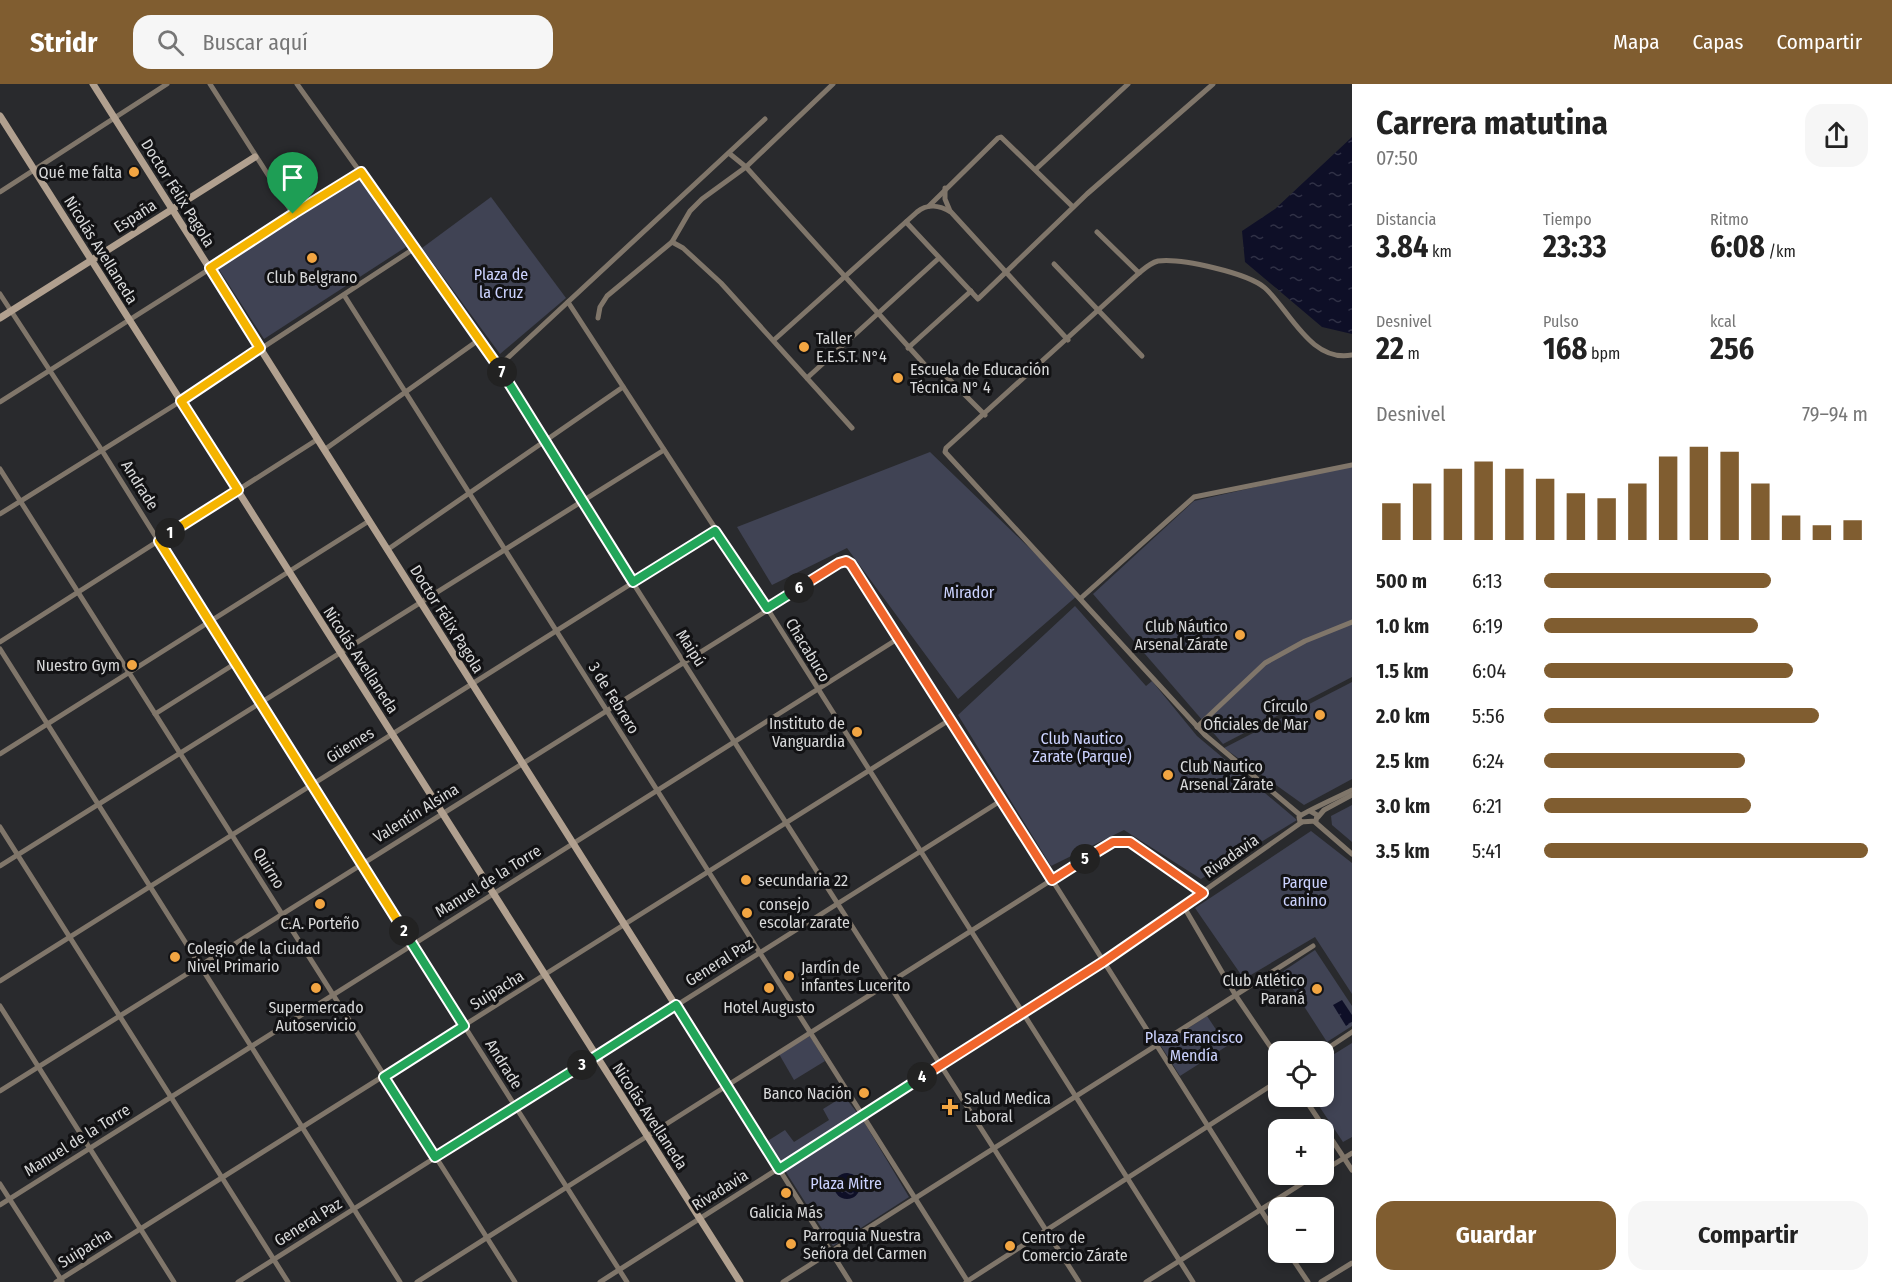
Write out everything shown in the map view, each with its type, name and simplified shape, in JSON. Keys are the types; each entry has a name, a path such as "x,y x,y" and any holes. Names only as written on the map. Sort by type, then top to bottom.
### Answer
{"street":[{"name":"Doctor Félix Pagola","path":"93,84 779,1169"},
{"path":"150,84 155,92"},
{"path":"0,192 167,84"},
{"path":"210,84 293,214"},
{"path":"0,514 181,401 415,248 297,84"},
{"path":"598,318 600,306 607,297 672,242 686,218 702,199 746,167 833,84"},
{"path":"1036,169 1128,84"},
{"path":"906,222 978,299 1074,207 1213,84"},
{"name":"Nicolás Avellaneda","path":"0,116 740,1282"},
{"path":"499,366 730,154 765,119"},
{"path":"929,206 945,187 998,138 1004,139 1074,207"},
{"path":"730,154 746,167 925,365 948,378 985,415"},
{"name":"España","path":"0,318 255,157"},
{"path":"0,402 361,172"},
{"path":"945,187 945,199 951,212 1068,340"},
{"path":"774,340 922,207 929,206 951,212"},
{"path":"1097,232 1139,273"},
{"path":"672,242 683,248 714,276 852,428"},
{"name":"Maipú","path":"415,248 499,366 582,502 1079,1282"},
{"path":"807,378 879,315 939,258"},
{"path":"1300,815 1197,727 945,452 1150,264 1177,261 1205,266 1252,281 1266,289 1318,347 1335,355 1352,355"},
{"path":"1054,264 1142,356"},
{"path":"909,348 971,291"},
{"name":"Andrade","path":"0,294 101,449 311,786 627,1282"},
{"name":"3 de Febrero","path":"344,295 967,1282"},
{"name":"Chacabuco","path":"568,302 767,608 816,690 1193,1282"},
{"path":"324,450 480,339"},
{"path":"387,550 623,387"},
{"path":"0,642 318,439"},
{"path":"0,866 664,450"},
{"path":"1081,598 1194,497 1352,465"},
{"name":"Quirno","path":"0,469 514,1282"},
{"path":"0,754 369,521"},
{"name":"Güemes","path":"0,981 149,885 311,786 715,531"},
{"name":"Valentín Alsina","path":"0,1091 767,608 846,561 899,638"},
{"path":"1197,727 1265,663 1305,641 1352,622"},
{"path":"899,638 1268,1221"},
{"name":"Manuel de la Torre","path":"0,1205 899,638"},
{"path":"0,649 400,1282"},
{"path":"155,714 236,663"},
{"name":"Suipacha","path":"60,1281 951,719"},
{"path":"1300,815 1352,789"},
{"path":"1300,815 1299,820 1302,822 1316,820 1324,810 1352,795"},
{"name":"General Paz","path":"238,1282 1002,800"},
{"path":"1310,811 1316,820 1352,854"},
{"name":"Rivadavia","path":"600,1282 1103,962 1302,822"},
{"path":"0,827 288,1282"},
{"path":"417,1282 1104,846 1121,840 1130,842 1203,893"},
{"path":"1184,907 1236,996 1268,1043"},
{"path":"783,1282 1313,946"},
{"path":"0,1006 174,1282"},
{"path":"1334,1044 1352,1032"},
{"path":"967,1282 1268,1087"},
{"path":"1310,1107 1352,1170"},
{"path":"1334,1164 1352,1154"},
{"path":"779,1169 850,1282"},
{"path":"0,1184 60,1281"},
{"path":"1146,1282 1299,1185"},
{"path":"1295,1263 1308,1282"},
{"path":"1321,1282 1352,1263"}],"green space":[{"name":"Club Belgrano","path":"360,176 406,247 264,339 218,268"},
{"name":"Plaza de la Cruz","path":"491,197 566,298 500,354 422,248"},
{"name":"Mirador","path":"930,452 1078,595 958,699 847,548 772,585 737,527"},
{"name":"Club Náutico Arsenal Zárate","path":"1352,465 1352,677 1223,744 1093,594 1194,501"},
{"name":"Club Nautico Zarate (Parque)","path":"1075,606 1146,686 1152,681 1197,736 1297,820 1201,879 1124,830 1051,866 958,715"},
{"name":"Círculo Oficiales de Mar","path":"1352,682 1352,779 1304,805 1224,748"},
{"path":"1352,805 1352,842 1332,825 1331,816"},
{"name":"Parque canino","path":"1311,831 1352,863 1352,994 1315,937 1244,979 1195,908"},
{"name":"Club Atlético Paraná","path":"1315,950 1352,1006 1352,1026 1326,1041 1282,972"},
{"name":"Plaza Francisco Mendía","path":"1207,1016 1227,1046 1180,1076 1161,1046"},
{"path":"810,1036 825,1061 794,1080 779,1054"},
{"path":"1352,1043 1352,1137 1343,1142 1334,1128 1334,1119 1328,1119 1320,1107 1334,1107 1334,1054"},
{"path":"844,1096 859,1115 781,1165 766,1142 785,1130 794,1142 829,1120 823,1109"},
{"name":"Plaza Mitre","path":"858,1120 864,1122 909,1197 833,1246 784,1169"}],"water":[{"path":"1352,137 1352,334 1322,327 1245,262 1242,231 1275,209"},
{"path":"1342,1000 1352,1015 1352,1022 1346,1026 1333,1005"},
{"path":"847,1173 856,1177 860,1186 856,1195 847,1199 838,1195 834,1186 838,1177"}],"place":[{"name":"Qué me falta","path":"134,172"},
{"name":"Club Belgrano","path":"312,258"},
{"name":"Taller E.E.S.T. N°4","path":"804,347"},
{"name":"Escuela de Educación Técnica N° 4","path":"898,378"},
{"name":"Club Náutico Arsenal Zárate","path":"1240,635"},
{"name":"Nuestro Gym","path":"132,665"},
{"name":"Círculo Oficiales de Mar","path":"1320,715"},
{"name":"Instituto de Vanguardia","path":"857,732"},
{"name":"Club Nautico Arsenal Zárate","path":"1168,775"},
{"name":"secundaria 22","path":"746,880"},
{"name":"C.A. Porteño","path":"320,904"},
{"name":"consejo escolar zarate","path":"747,913"},
{"name":"Colegio de la Ciudad Nivel Primario","path":"175,957"},
{"name":"Jardín de infantes Lucerito","path":"789,976"},
{"name":"Supermercado Autoservicio","path":"316,988"},
{"name":"Hotel Augusto","path":"769,988"},
{"name":"Club Atlético Paraná","path":"1317,989"},
{"name":"Banco Nación","path":"864,1093"},
{"name":"Salud Medica Laboral","path":"950,1107"},
{"name":"Galicia Más","path":"786,1193"},
{"name":"Parroquia Nuestra Señora del Carmen","path":"791,1244"},
{"name":"Centro de Comercio Zárate","path":"1010,1246"}],"route":[{"path":"361,172 499,366 633,582 715,531 767,608 839,563 846,561 851,564 863,581 1052,880 1104,846 1121,840 1130,842 1203,893 1103,962 779,1169 676,1005 435,1157 384,1077 464,1026 159,541 238,490 181,401 260,348 210,268 293,214 361,172"}]}
